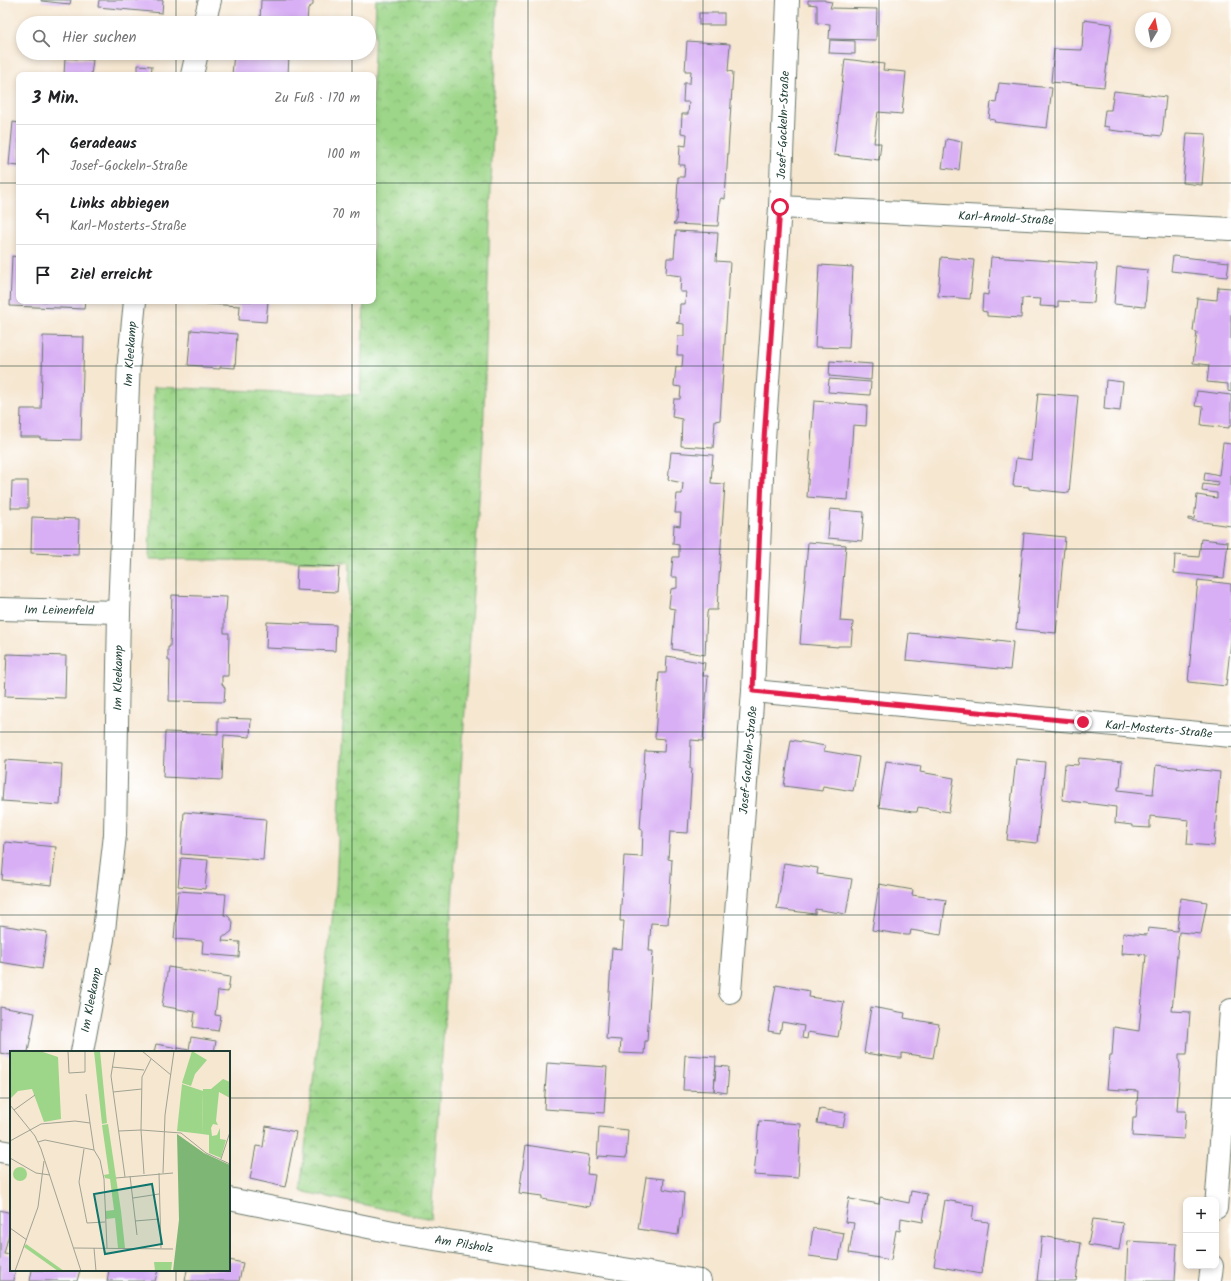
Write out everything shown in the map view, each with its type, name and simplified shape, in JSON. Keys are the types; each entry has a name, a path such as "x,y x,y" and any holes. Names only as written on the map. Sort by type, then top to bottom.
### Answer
{"street":[{"path":"206,16 210,0"},
{"name":"Josef-Gockeln-Straße","path":"730,992 753,691 763,454 780,207 788,0"},
{"path":"193,72 195,60"},
{"name":"Karl-Arnold-Straße","path":"780,207 1231,229"},
{"name":"Im Kleekamp","path":"82,1051 103,938 115,834 119,612 129,360 135,304"},
{"name":"Im Leinenfeld","path":"0,609 119,612"},
{"name":"Karl-Mosterts-Straße","path":"753,691 1231,736"},
{"path":"1217,1197 1231,1010"},
{"path":"0,1151 10,1153"},
{"name":"Am Pilsholz","path":"230,1199 403,1234 700,1281"},
{"path":"1210,1281 1212,1269"}],"green space":[{"path":"376,0 497,0 483,441 431,1219 300,1191 336,887 350,562 149,559 154,387 360,395 364,304 376,304 376,72 373,72 374,60 376,60"}],"building":[{"path":"41,0 71,0 70,4"},
{"path":"99,0 163,0 162,13 98,7"},
{"path":"261,0 313,0 313,5 308,8 307,16 260,16"},
{"path":"808,0 825,0 832,2 830,8 877,9 876,40 829,39 830,24 817,23 817,5 808,4"},
{"path":"699,13 724,13 724,25 699,25"},
{"path":"1084,20 1112,24 1104,87 1051,82 1054,49 1082,50"},
{"path":"830,40 855,41 855,54 829,53"},
{"path":"687,41 730,44 728,71 733,72 725,199 721,198 720,200 718,226 673,224 676,222 678,177 684,177 685,165 679,165 679,163 680,145 686,146 687,134 681,133 682,114 688,114 689,102 683,102 684,83 690,83 691,71 685,71"},
{"path":"845,59 884,64 883,70 906,72 902,114 878,112 874,143 881,143 879,160 834,155"},
{"path":"65,60 93,60 91,72 64,72"},
{"path":"233,60 289,60 288,72 232,72"},
{"path":"138,65 152,66 151,72 138,72"},
{"path":"999,83 1052,88 1047,128 994,122 995,120 989,119 991,102 996,103"},
{"path":"1114,91 1166,97 1162,136 1109,130 1109,127 1103,126 1105,110 1111,110"},
{"path":"13,122 16,122 16,166 9,165"},
{"path":"1187,133 1206,134 1202,185 1183,183"},
{"path":"947,139 962,142 959,170 942,168"},
{"path":"676,231 718,233 716,261 730,262 720,420 715,421 713,448 681,446 682,419 672,417 674,399 680,399 681,387 674,386 676,367 682,367 683,355 677,355 678,336 684,336 684,324 676,323 679,322 680,304 685,304 686,292 680,292 681,276 666,274 667,258 674,258"},
{"path":"12,256 16,257 16,304 85,304 84,309 10,306"},
{"path":"1173,256 1229,262 1227,277 1171,271"},
{"path":"941,257 974,260 970,299 938,296"},
{"path":"991,257 1097,264 1094,303 1058,301 1058,307 1040,306 1041,299 1022,298 1021,318 987,316 987,312 982,311 983,294 988,295"},
{"path":"819,265 853,267 849,348 815,347"},
{"path":"1117,267 1148,270 1145,307 1114,304"},
{"path":"1218,287 1231,288 1231,392 1228,391 1228,384 1207,382 1209,365 1193,363 1197,332 1193,331 1197,298 1217,300"},
{"path":"209,304 268,304 266,322 239,320 240,306"},
{"path":"191,330 237,334 235,368 202,368 202,366 188,365"},
{"path":"43,336 84,337 81,440 20,437 21,409 41,409"},
{"path":"830,361 872,364 871,380 829,376"},
{"path":"829,379 871,382 870,395 828,392"},
{"path":"1106,380 1123,382 1120,411 1104,409"},
{"path":"1197,391 1231,395 1231,426 1229,426 1229,428 1201,425 1203,407 1195,406"},
{"path":"1038,393 1078,396 1069,493 1013,486 1016,458 1031,460"},
{"path":"814,401 867,405 866,426 853,425 848,500 807,497"},
{"path":"1223,443 1231,444 1231,526 1188,520 1188,518 1194,519 1197,495 1217,498 1217,493 1202,491 1203,484 1218,486 1219,482 1204,480 1205,472 1219,475"},
{"path":"671,452 713,455 711,483 725,484 717,610 708,610 707,613 705,655 672,649 675,609 669,608 669,606 671,589 677,588 677,577 671,577 673,557 679,557 679,545 673,544 674,525 680,526 681,513 675,513 677,494 682,494 683,483 668,480"},
{"path":"12,481 28,481 28,508 11,508"},
{"path":"830,509 864,512 862,541 828,538"},
{"path":"32,517 79,519 78,555 31,553"},
{"path":"1024,533 1065,537 1056,633 1016,629"},
{"path":"1201,539 1228,542 1224,578 1174,573 1175,555 1199,557"},
{"path":"808,542 846,545 840,621 853,622 851,646 838,647 800,644"},
{"path":"297,565 339,567 337,592 296,590"},
{"path":"1198,580 1231,584 1231,640 1226,686 1188,682"},
{"path":"172,595 227,597 226,611 224,615 224,633 229,633 228,676 222,676 222,684 225,688 224,702 169,701 170,661 168,660 168,647 170,647"},
{"path":"267,622 336,625 335,651 266,648"},
{"path":"909,633 1013,642 1010,670 906,660"},
{"path":"7,654 66,656 65,698 5,696"},
{"path":"667,656 705,663 703,676 708,676 703,741 691,740 690,768 692,768 688,833 670,832 668,859 672,860 668,924 651,923 649,951 653,951 647,1041 645,1041 644,1054 620,1053 621,1040 606,1039 612,948 622,949 624,921 620,921 624,856 642,857 643,830 640,829 645,751 664,752 665,739 655,738 659,673 666,673"},
{"path":"218,718 251,719 250,737 224,735 222,780 163,777 165,732 218,734"},
{"path":"791,740 825,746 824,751 859,757 853,791 823,786 822,791 784,786"},
{"path":"1079,758 1122,762 1120,787 1118,787 1118,790 1153,794 1156,765 1220,772 1214,846 1187,844 1189,820 1150,816 1150,828 1132,827 1132,825 1115,823 1116,807 1062,800 1065,764 1078,765"},
{"path":"1016,759 1045,762 1037,843 1007,840"},
{"path":"5,760 62,764 60,805 2,801"},
{"path":"886,761 921,766 920,772 954,778 949,812 918,807 917,812 913,812 879,807"},
{"path":"184,812 266,819 263,860 181,854"},
{"path":"5,842 56,847 52,885 2,880"},
{"path":"181,858 208,860 205,889 178,886"},
{"path":"784,863 818,868 817,874 852,879 846,914 815,909 815,914 777,909"},
{"path":"879,884 913,890 912,895 946,900 941,935 911,930 910,935 906,935 872,930"},
{"path":"178,891 226,894 224,915 228,916 233,922 232,931 226,936 223,936 222,941 240,942 239,957 202,954 203,941 174,939"},
{"path":"1181,898 1207,902 1201,934 1179,932 1172,1011 1190,1012 1187,1054 1179,1054 1180,1063 1177,1111 1186,1111 1184,1139 1132,1136 1133,1118 1136,1118 1138,1091 1107,1089 1114,1027 1139,1031 1146,955 1141,954 1139,956 1139,954 1123,953 1122,955 1123,933 1147,935 1148,928 1177,931"},
{"path":"0,925 47,932 42,969 0,962"},
{"path":"168,967 230,977 228,992 218,991 215,1015 221,1016 218,1031 193,1027 195,1012 162,1006"},
{"path":"776,985 810,991 809,997 844,1002 838,1037 808,1032 807,1039 802,1038 804,1026 782,1022 780,1033 768,1031"},
{"path":"0,1007 35,1013 28,1051 10,1051 10,1055 0,1053"},
{"path":"871,1007 905,1013 904,1018 939,1024 933,1058 902,1053 902,1058 898,1058 864,1053"},
{"path":"191,1037 216,1041 214,1051 154,1051 156,1044 189,1050"},
{"path":"685,1055 716,1057 714,1091 683,1090"},
{"path":"547,1063 607,1067 604,1113 544,1109"},
{"path":"716,1066 729,1067 727,1093 714,1091"},
{"path":"820,1109 846,1113 843,1127 817,1123"},
{"path":"759,1121 801,1124 798,1178 754,1175"},
{"path":"266,1126 296,1132 285,1187 250,1179 256,1146 263,1147"},
{"path":"599,1127 628,1130 626,1158 599,1156 597,1159"},
{"path":"526,1145 589,1155 587,1174 595,1175 590,1207 542,1199 542,1196 519,1193"},
{"path":"646,1177 664,1179 663,1189 684,1193 682,1218 680,1218 678,1235 638,1229"},
{"path":"911,1191 927,1194 923,1222 901,1218 900,1231 896,1230 891,1260 849,1253 854,1223 845,1222 849,1197 850,1199 879,1204 880,1197 909,1203"},
{"path":"945,1200 974,1205 972,1220 989,1222 981,1274 934,1266"},
{"path":"0,1210 10,1213 10,1229 4,1254 10,1255 10,1271 15,1271 14,1281 0,1281"},
{"path":"1093,1219 1123,1223 1119,1250 1088,1245"},
{"path":"813,1228 844,1233 839,1260 809,1256"},
{"path":"1042,1236 1081,1243 1076,1281 1037,1281"},
{"path":"1128,1241 1177,1244 1175,1281 1126,1281"},
{"path":"230,1260 243,1263 239,1281 185,1281 187,1271 230,1271"},
{"path":"32,1271 80,1271 77,1281 30,1281"},
{"path":"109,1271 158,1271 155,1281 107,1281"}],"route":[{"path":"780,207 763,454 753,691 1083,722"}]}
